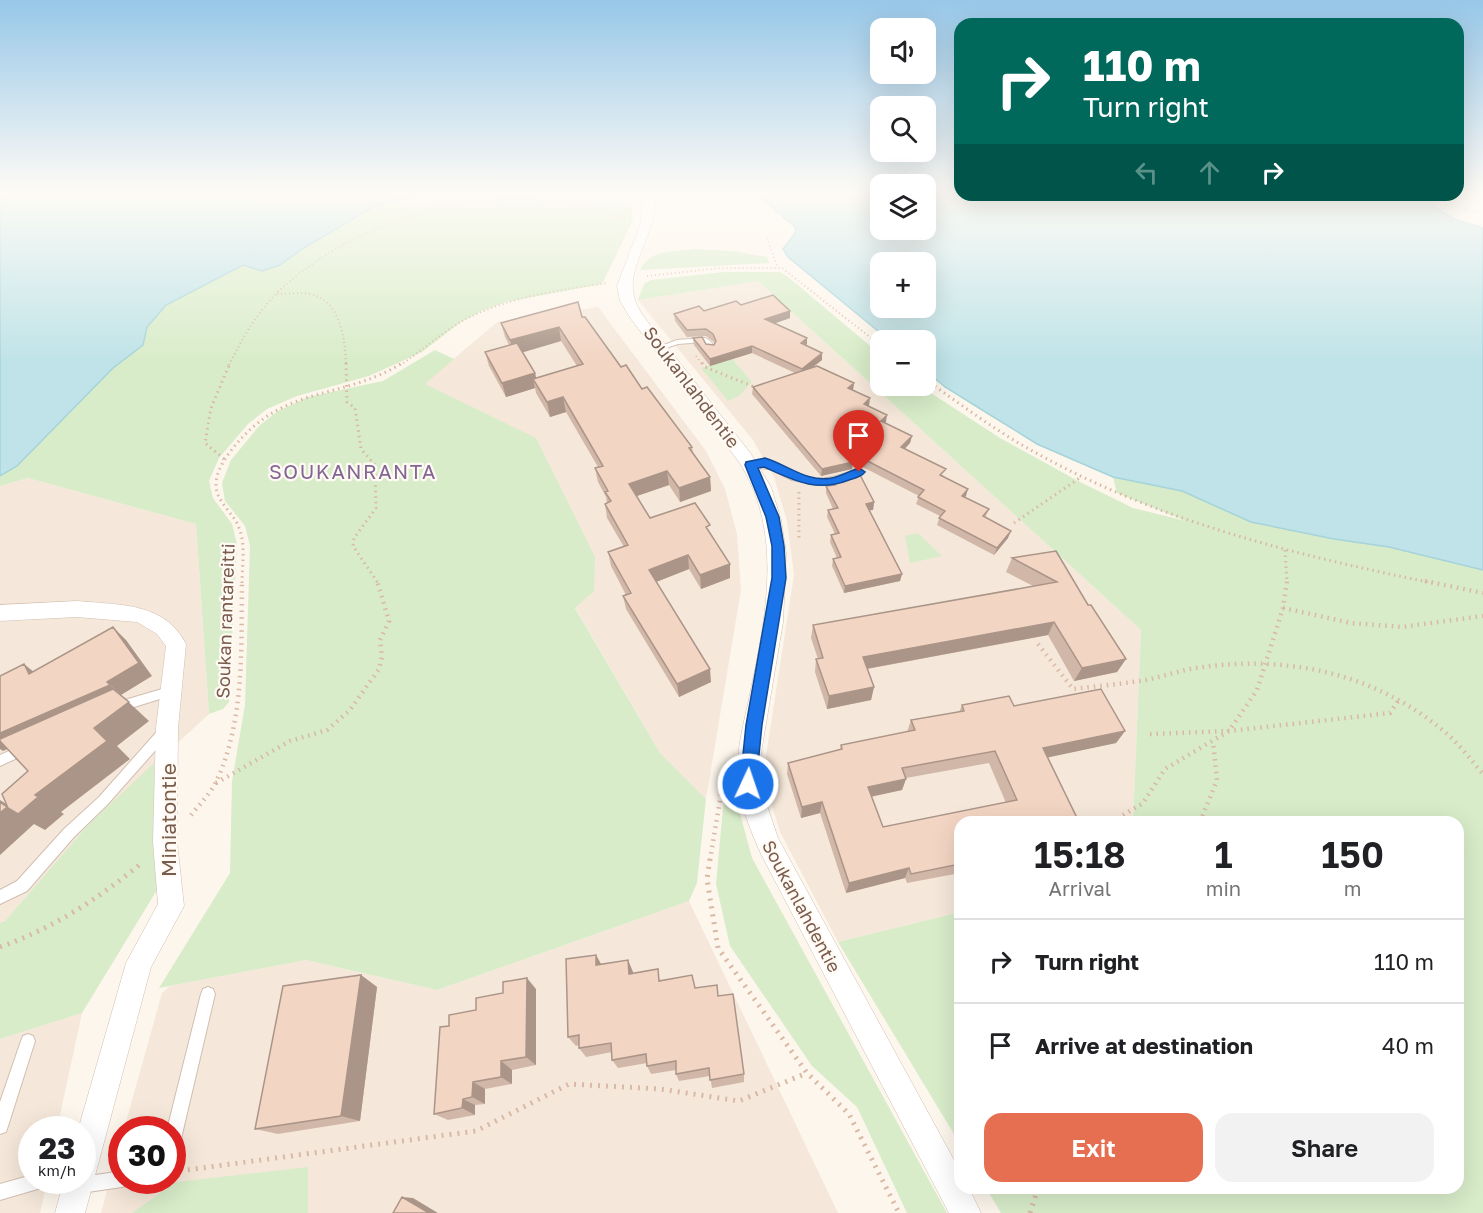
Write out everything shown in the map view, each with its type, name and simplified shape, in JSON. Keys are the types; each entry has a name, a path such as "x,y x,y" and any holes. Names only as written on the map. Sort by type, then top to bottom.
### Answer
{"street":[{"name":"Soukanlahdentie","path":"638,250 627,273 624,289 631,308 750,465 772,517 778,546 779,578 749,759 748,784 755,813 769,846 954,1191"},
{"name":"Miniatontie","path":"0,613 77,609 140,615 164,628 176,644 167,728 165,842 171,906 139,963 96,1118"},
{"name":"Soukanlahdentie","path":"956,1194 966,1213"}],"lane":[{"path":"660,348 677,342 705,340 711,348"},
{"path":"750,465 765,462 803,480 819,483 833,482 859,472"},
{"path":"110,710 132,701 172,691"},
{"path":"0,897 22,886 69,833 103,801 167,728"},
{"path":"0,761 39,741"},
{"path":"179,1116 208,994"},
{"path":"0,1126 28,1041"},
{"path":"0,1191 18,1186"}],"path":[{"path":"224,459 205,443 206,419 234,350 251,320 277,294 311,265 335,250"},
{"path":"771,250 777,266"},
{"path":"645,277 720,268 777,266 789,271 870,337"},
{"name":"Soukan rantareitti","path":"215,783 226,756 237,704 243,545 239,525 219,499 216,482 224,459 254,425 273,410 302,396 346,384 404,363 461,322 482,311 518,300 602,284"},
{"path":"215,783 290,741 327,730 350,710 379,669 382,657 381,640 389,621 379,585 353,546 354,538 376,508 375,465 361,449 355,408 347,402 346,342 337,315 320,298 312,295 277,294"},
{"path":"711,348 693,354 705,367 749,385 764,388"},
{"path":"936,387 987,422 1054,463 1192,522 1285,550 1361,569 1483,593"},
{"path":"1014,523 1082,476"},
{"path":"1122,816 1143,803 1165,769 1229,732 1257,690 1283,608 1287,581 1285,550"},
{"path":"1283,608 1351,623 1402,627 1483,616"},
{"path":"1038,644 1072,689 1146,680 1207,666 1266,663 1304,665 1358,678 1400,698 1448,734 1483,774"},
{"path":"1150,735 1229,732 1390,713 1400,698"},
{"path":"1202,816 1217,780 1213,741"},
{"path":"0,947 17,942 78,911 140,865"},
{"path":"186,1170 476,1131 569,1084 660,1089 740,1101 807,1073"},
{"path":"1030,1213 1036,1194"}],"shaded area":[{"path":"758,281 870,383 870,396 884,396 1141,630 1133,816 954,816 954,913 838,942 780,832 763,775 794,575 787,521 774,477 753,440 638,300"},
{"path":"598,307 706,451 725,489 737,534 741,590 706,799 660,753 575,607 424,384 497,322"},
{"path":"28,478 196,524 209,714 87,826 5,921 0,923 0,486"},
{"path":"689,901 838,1213 101,1213 108,1187 108,1194 186,1194 186,1116 128,1116 162,993 170,986 306,960 437,990"},
{"path":"82,1013 60,1116 18,1116 18,1194 44,1194 40,1213 0,1213 0,1039"}],"green space":[{"path":"180,250 619,250 602,284 506,302 482,311 461,322 422,352 369,376 297,396 267,409 248,424 219,458 209,481 213,498 232,524 237,544 229,702 223,709 209,714 196,524 28,478 0,486 0,412"},
{"path":"670,251 733,251 767,257 769,263 640,270 650,258"},
{"path":"723,272 780,272 870,346 870,383 758,281 638,300 644,284 651,280"},
{"path":"870,279 870,310 856,303"},
{"path":"936,312 1483,507 1483,1213 1001,1213 990,1194 1464,1194 1464,816 1133,816 1141,630 884,396 935,396 1000,438 1078,481 1133,508 1186,521 1117,493 1113,477 1039,443 992,417 947,388 936,379 936,330 907,330 884,318 936,318"},
{"path":"435,350 454,359 425,384 536,438 595,557 594,591 575,608 660,753 706,799 697,883 689,901 437,990 306,960 159,988 230,873 232,781 245,705 250,546 245,526 225,501 222,483 231,460 259,426 278,411 308,397 383,381"},
{"path":"732,359 752,382 739,396 728,401 701,368"},
{"path":"918,533 942,556 910,563 905,536"},
{"path":"154,763 157,890 82,1013 0,1039 0,923 5,921 87,826"},
{"path":"731,780 752,858 947,1213 907,1213 857,1107 812,1066 730,946 716,884 723,808"},
{"path":"954,913 954,1134 838,942"},
{"path":"308,1167 308,1213 132,1213 159,1194 186,1194 186,1181"}],"water":[{"path":"0,250 301,250 280,265 262,271 243,265 166,305 147,327 143,345 113,368 17,466 0,476"},
{"path":"783,250 1483,250 1483,570 1389,547 1334,539 1251,522 1182,491 1113,477 1037,444 945,387 936,379 936,330 877,330 788,257"}],"building":[{"path":"773,295 790,311 765,319 807,338 801,343 822,353 802,369 752,346 710,359 693,338 702,337 706,344 714,345 716,341 713,334 706,329 687,330 674,314 699,306 704,311 736,301 741,305"},
{"path":"578,302 582,317 585,317 621,367 626,365 642,389 647,387 692,447 689,448 710,477 679,488 667,471 629,484 650,518 695,503 710,525 706,527 730,564 700,575 688,555 649,570 710,669 677,684 623,596 631,593 608,552 628,545 605,504 611,501 595,468 603,466 563,397 547,402 533,379 583,364 559,327 510,340 501,323"},
{"path":"517,343 535,373 502,383 485,352"},
{"path":"817,366 854,383 848,388 870,398 864,404 887,415 881,421 912,436 901,447 946,469 940,475 968,489 962,496 989,509 983,516 1011,531 997,548 939,518 945,511 918,497 924,490 848,451 853,462 822,469 753,387"},
{"path":"858,471 874,502 866,504 902,574 845,586 833,559 841,557 831,535 839,533 828,510 838,508 826,486 835,485 830,479"},
{"path":"1056,551 1088,605 1091,605 1126,659 1082,668 1054,622 863,657 874,687 829,696 816,659 823,658 813,625 1057,582 1012,558"},
{"path":"113,627 139,663 107,682 110,685 0,733 0,676 24,664 29,674"},
{"path":"113,689 129,702 94,728 107,741 35,795 38,797 18,814 8,808 2,794 28,771 0,739"},
{"path":"1101,689 1125,731 1043,748 1076,816 954,816 954,865 911,874 909,868 849,883 822,802 802,807 788,763 842,749 841,745 915,730 911,720 964,711 962,705 1009,696 1014,706","holes":["995,751 1017,800 883,827 868,787 906,779 902,768"]},
{"path":"0,802 7,807 0,813"},
{"path":"596,955 596,965 628,960 629,974 658,969 659,981 692,975 695,988 717,985 718,996 733,994 744,1074 710,1080 709,1068 676,1074 676,1061 647,1066 646,1054 612,1060 611,1043 579,1048 579,1035 568,1037 566,959"},
{"path":"361,975 341,1116 255,1129 283,986"},
{"path":"527,978 526,1057 501,1061 501,1077 473,1082 472,1097 463,1099 462,1108 434,1114 440,1027 449,1026 449,1015 476,1010 476,998 503,993 503,982"},
{"path":"402,1197 429,1213 393,1213"}],"district":[{"name":"SOUKANRANTA","path":"353,471"}],"route":[{"path":"748,784 754,725 779,578 778,546 772,517 762,487 750,465 765,462 803,480 819,483 833,482 859,472"}]}
